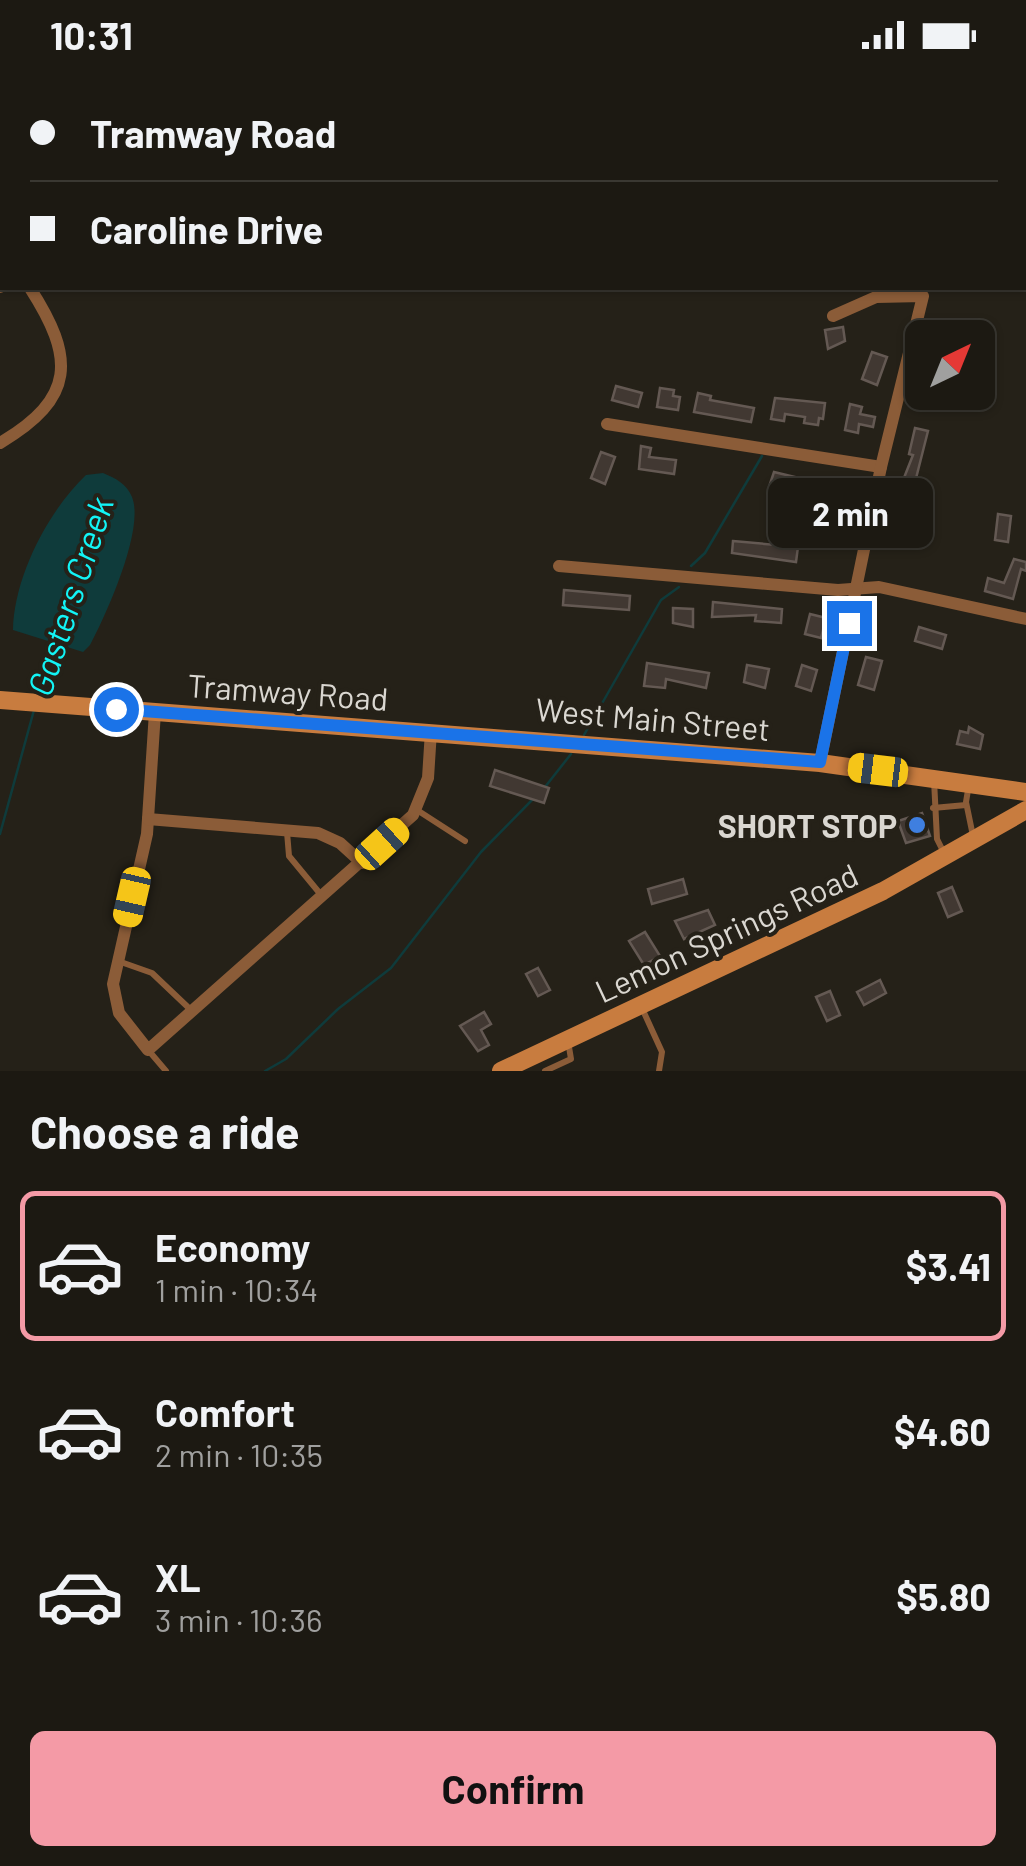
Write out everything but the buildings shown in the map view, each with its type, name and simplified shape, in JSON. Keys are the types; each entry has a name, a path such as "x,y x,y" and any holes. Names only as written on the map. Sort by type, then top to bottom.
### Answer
{"main road":[{"name":"Tramway Road","path":"0,700 453,732"},
{"name":"West Main Street","path":"453,732 820,762 1026,792"},
{"name":"Lemon Springs Road","path":"501,1071 883,891 1026,810"}],"street":[{"path":"0,443 33,423 58,392 63,354 53,324 31,290"},
{"path":"820,762 881,467 923,296 876,297 834,316"},
{"path":"607,424 881,467"},
{"path":"560,566 856,588 879,586 1026,619"},
{"path":"155,712 148,819 112,984 118,1014 148,1050 362,863 416,810 428,778 431,730"},
{"path":"148,819 330,836 362,863"}],"lane":[{"path":"934,777 937,839 945,856"},
{"path":"970,783 966,805 975,839"},
{"path":"933,808 966,805"},
{"path":"416,810 465,842"},
{"path":"287,830 288,856 323,897"},
{"path":"116,961 152,973 192,1011"},
{"path":"641,1005 662,1052 660,1071"},
{"path":"545,1071 571,1059 568,1040"},
{"path":"148,1050 166,1071"}],"water":[{"path":"103,473 127,488 135,511 122,572 90,645 83,652 13,630 19,588 46,526 86,475"}],"waterway":[{"path":"691,566 705,553 762,456"},
{"path":"584,735 661,600 679,587"},
{"name":"Gasters Creek","path":"37,697 51,642"},
{"name":"Gasters Creek","path":"0,834 34,710"},
{"path":"545,787 571,754"},
{"path":"265,1071 286,1059 338,1009 391,968 481,852 532,800"}],"place":[{"name":"SHORT STOP","path":"917,825"}],"route":[{"path":"116,709 820,762 849,623"}]}
